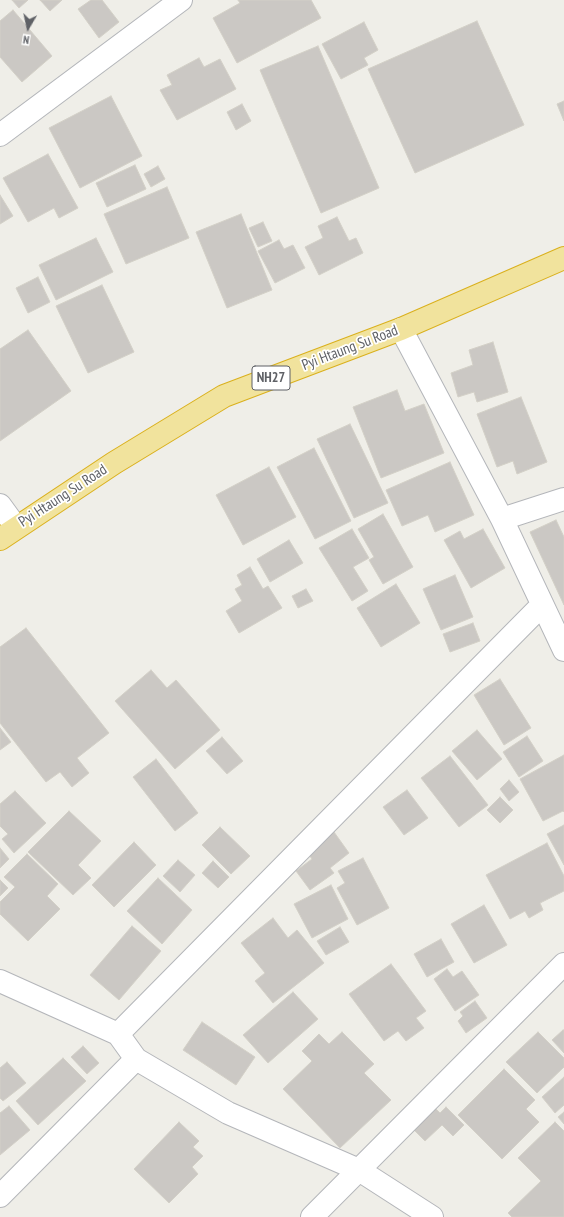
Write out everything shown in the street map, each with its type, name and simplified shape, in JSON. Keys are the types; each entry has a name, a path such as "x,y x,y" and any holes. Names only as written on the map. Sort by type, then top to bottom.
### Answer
{"highway":[{"name":"Pyi Htaung Su Road","path":"8,533 114,463 224,396 401,329 564,258"}],"street":[{"path":"0,135 181,0"},
{"path":"401,329 502,518 564,650"},
{"path":"502,518 564,499"},
{"path":"0,505 8,533"},
{"path":"118,1034 542,605"},
{"path":"312,1217 564,964"},
{"path":"0,982 118,1034 136,1059 228,1112 359,1170 432,1217"},
{"path":"0,1196 136,1059"}],"building":[{"path":"12,0 28,0 19,8"},
{"path":"40,0 62,0 50,11"},
{"path":"91,0 102,0 119,22 99,38 78,9"},
{"path":"238,0 311,0 321,18 237,63 213,18 240,3"},
{"path":"13,10 52,56 22,82 0,57 0,21"},
{"path":"477,21 524,125 415,173 368,69"},
{"path":"364,22 378,50 364,58 368,65 341,79 322,44"},
{"path":"318,46 379,188 321,213 260,70"},
{"path":"199,58 204,67 220,59 236,89 177,120 160,90 172,85 167,75"},
{"path":"111,96 142,156 80,188 49,128"},
{"path":"564,101 564,121 557,104"},
{"path":"242,104 251,121 236,130 227,112"},
{"path":"48,154 78,208 59,218 54,208 28,222 3,178"},
{"path":"135,165 146,189 107,207 96,183"},
{"path":"158,166 165,179 151,187 144,174"},
{"path":"167,187 189,238 126,264 104,214"},
{"path":"0,195 13,216 0,224"},
{"path":"241,214 272,290 227,308 196,232"},
{"path":"337,217 349,241 356,238 363,253 319,275 305,247 323,238 318,226"},
{"path":"263,222 272,241 258,247 249,228"},
{"path":"96,238 113,272 56,300 39,265"},
{"path":"279,240 284,249 293,245 305,268 275,283 258,251"},
{"path":"38,277 50,302 28,313 16,288"},
{"path":"102,285 134,352 88,373 56,306"},
{"path":"28,330 71,391 0,441 0,349"},
{"path":"493,342 508,392 477,402 474,392 458,397 451,373 473,365 469,350"},
{"path":"397,390 405,411 424,404 444,453 381,478 353,407"},
{"path":"521,397 547,462 517,474 513,461 497,467 477,414"},
{"path":"350,424 388,503 354,518 317,439"},
{"path":"314,448 351,521 315,539 277,467"},
{"path":"450,462 474,515 435,532 428,515 402,526 386,490"},
{"path":"269,467 296,517 243,545 216,495"},
{"path":"383,514 413,567 383,584 369,560 374,557 358,529"},
{"path":"556,520 564,537 564,605 530,532"},
{"path":"352,529 369,558 353,567 368,591 352,601 319,548"},
{"path":"483,529 505,568 471,588 444,540 460,531 464,539"},
{"path":"289,540 303,563 270,582 257,559"},
{"path":"250,567 263,589 268,586 282,608 239,633 226,611 242,601 235,589 242,585 237,575"},
{"path":"455,575 473,617 441,630 423,589"},
{"path":"396,584 420,623 381,647 357,608"},
{"path":"306,589 313,601 298,608 292,596"},
{"path":"473,623 480,641 450,652 443,634"},
{"path":"26,628 109,733 77,758 89,773 72,787 60,772 46,782 0,723 0,647"},
{"path":"151,670 167,688 176,680 220,730 175,769 115,701"},
{"path":"500,679 531,728 504,745 474,695"},
{"path":"0,728 11,742 0,750"},
{"path":"477,730 502,759 477,780 452,751"},
{"path":"527,736 543,761 519,777 503,752"},
{"path":"222,737 243,761 227,774 206,751"},
{"path":"564,755 564,812 563,811 543,821 520,779"},
{"path":"450,756 488,805 459,827 421,778"},
{"path":"156,759 198,813 175,831 133,777"},
{"path":"509,780 519,792 509,801 500,789"},
{"path":"407,790 428,818 404,835 383,807"},
{"path":"15,791 46,823 14,853 2,839 8,834 0,826 0,804"},
{"path":"500,797 513,810 500,823 487,810"},
{"path":"69,811 101,841 78,865 91,878 73,895 28,852"},
{"path":"564,825 564,865 547,834"},
{"path":"220,827 250,856 231,874 202,845"},
{"path":"334,832 349,853 330,868 334,873 310,890 296,871 312,859 307,852"},
{"path":"134,842 156,865 114,907 92,885"},
{"path":"547,843 564,876 564,891 540,903 543,910 529,918 525,911 510,919 486,875"},
{"path":"0,848 9,859 0,868"},
{"path":"27,854 58,884 47,896 60,909 28,941 0,914 0,902 15,887 4,877"},
{"path":"363,858 389,908 357,925 337,888 345,883 338,871"},
{"path":"178,860 195,875 180,892 163,876"},
{"path":"213,861 229,877 218,888 202,873"},
{"path":"158,878 192,910 162,944 127,911"},
{"path":"0,880 8,888 0,896"},
{"path":"331,885 348,919 312,938 294,904"},
{"path":"484,905 507,945 474,963 451,924"},
{"path":"273,918 288,938 297,930 324,963 273,1003 255,981 265,973 241,943"},
{"path":"132,926 161,951 119,1000 90,975"},
{"path":"340,927 349,942 326,955 317,941"},
{"path":"441,939 454,962 427,977 414,954"},
{"path":"391,964 426,1011 416,1018 424,1028 406,1041 398,1031 384,1041 349,994"},
{"path":"447,969 453,977 462,971 479,995 455,1011 434,979"},
{"path":"293,992 318,1019 268,1063 243,1035"},
{"path":"475,1001 487,1018 466,1033 458,1021 463,1016 460,1012"},
{"path":"202,1022 255,1057 236,1085 183,1050"},
{"path":"564,1030 564,1053 552,1040"},
{"path":"342,1032 374,1064 364,1073 391,1100 340,1148 283,1089 312,1061 302,1051 319,1034 329,1044"},
{"path":"538,1032 564,1058 564,1067 537,1093 506,1062"},
{"path":"83,1046 99,1063 87,1074 71,1057"},
{"path":"63,1058 86,1081 38,1125 16,1101"},
{"path":"7,1062 26,1083 3,1101 0,1098 0,1068"},
{"path":"504,1069 535,1100 526,1109 539,1122 502,1159 458,1115"},
{"path":"564,1077 564,1105 555,1113 542,1097"},
{"path":"9,1106 30,1130 0,1155 0,1113"},
{"path":"446,1107 464,1125 453,1136 442,1125 425,1141 414,1130 436,1109 440,1113"},
{"path":"564,1112 564,1124 558,1117"},
{"path":"179,1122 199,1141 193,1147 203,1156 192,1167 198,1174 169,1203 134,1169"},
{"path":"555,1122 564,1131 564,1217 512,1217 508,1213 541,1181 518,1158"}]}
